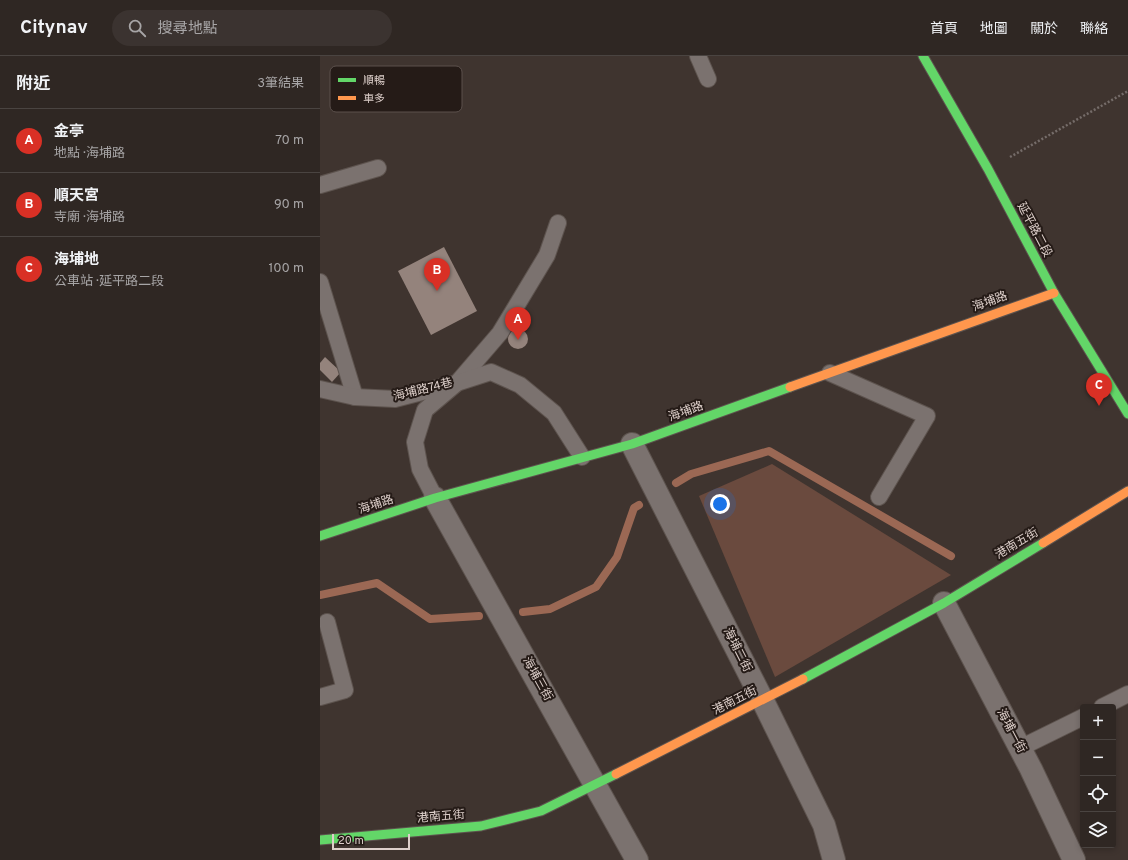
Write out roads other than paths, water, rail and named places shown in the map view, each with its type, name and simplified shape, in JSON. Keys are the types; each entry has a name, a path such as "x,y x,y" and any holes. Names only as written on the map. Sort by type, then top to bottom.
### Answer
{"street":[{"name":"延平路二段","path":"923,56 988,169 1054,293 1128,414"},
{"name":"海埔路","path":"320,536 435,498 632,444 1054,293"},
{"name":"海埔二街","path":"632,444 763,701 824,825 834,860"},
{"name":"港南五街","path":"320,840 481,826 541,811 763,701 944,603 1128,490"},
{"name":"海埔三街","path":"435,498 637,860"},
{"name":"海埔一街","path":"944,603 1020,748 1074,860"}],"lane":[{"path":"698,56 708,80"},
{"path":"320,185 378,168"},
{"name":"海埔路74巷","path":"320,389 355,397 395,400 457,383 500,333 547,255 558,223"},
{"path":"320,282 355,397"},
{"path":"435,498 420,469 415,442 425,410 457,383 491,372 520,385 554,413 582,457"},
{"path":"830,373 927,416 879,496"},
{"path":"320,697 345,690 328,622"},
{"path":"1108,704 1128,694"},
{"path":"1020,748 1080,718"}],"waterway":[{"path":"676,483 691,474 769,451 951,556"},
{"path":"523,612 550,609 596,587 617,557 634,508 639,505"},
{"path":"320,595 377,583 430,619 479,616"}],"place":[{"name":"順天宮","path":"437,291"},
{"name":"金亭","path":"518,340"},
{"name":"海埔地","path":"1099,406"}]}
